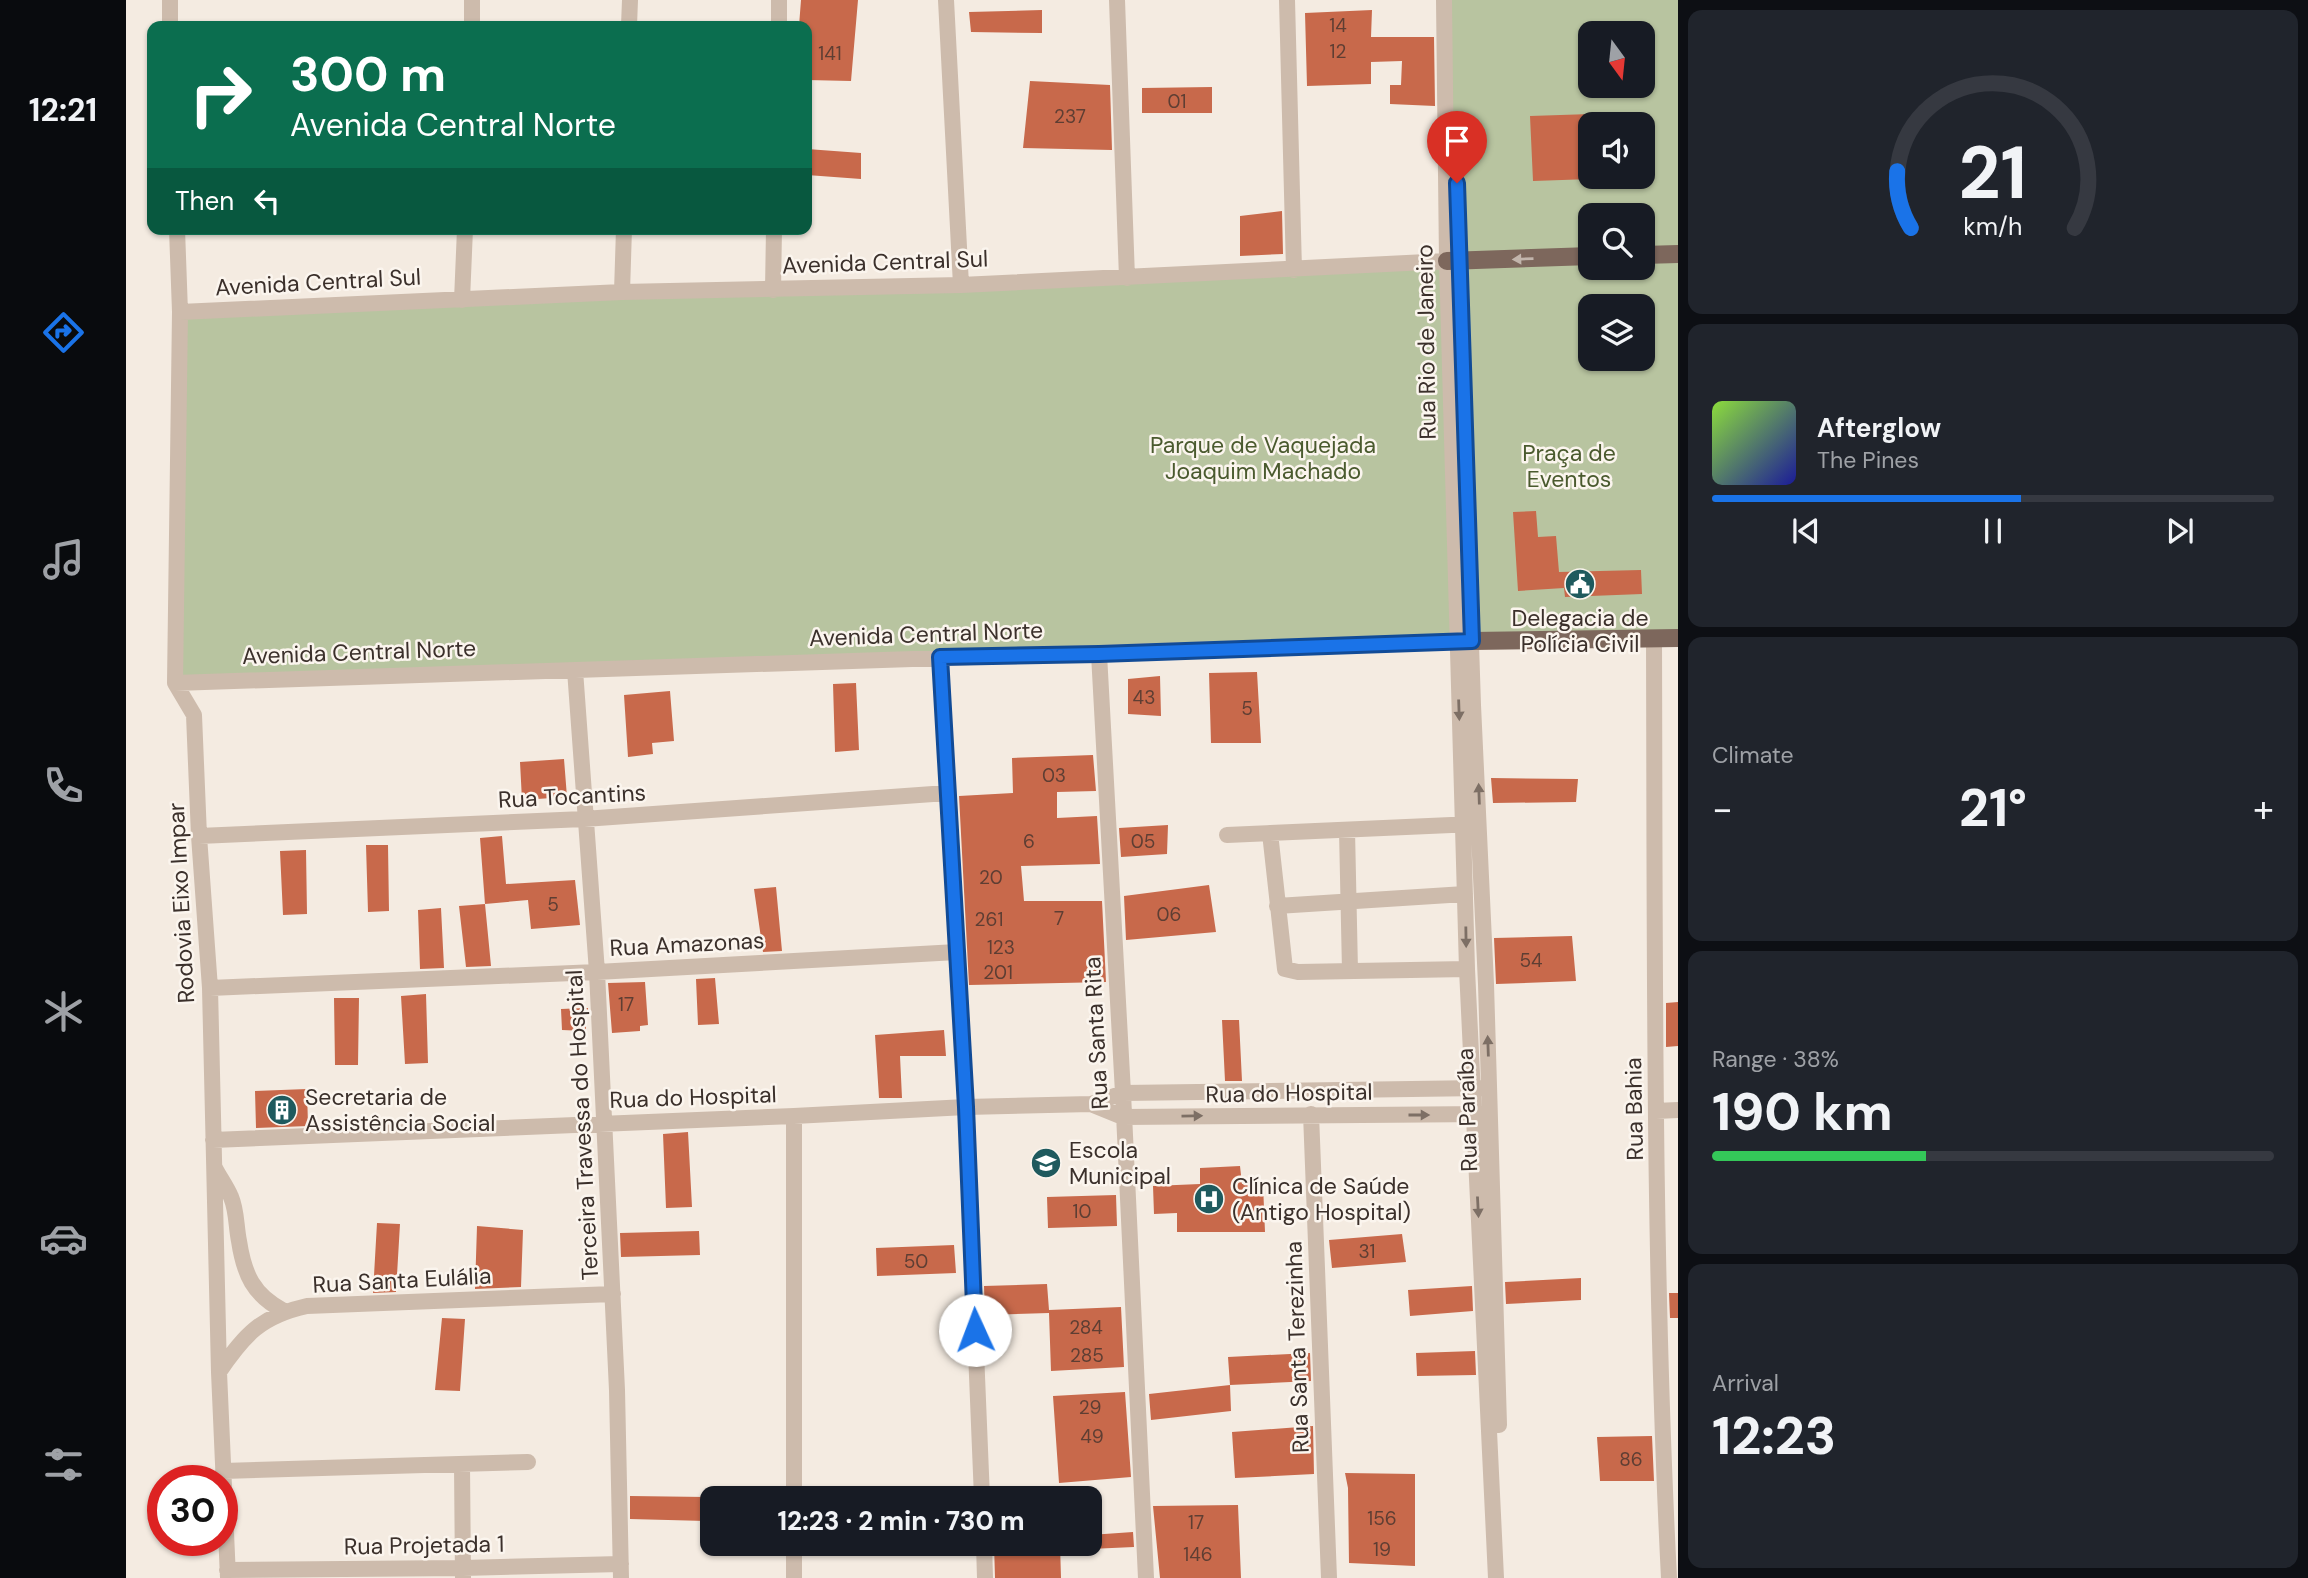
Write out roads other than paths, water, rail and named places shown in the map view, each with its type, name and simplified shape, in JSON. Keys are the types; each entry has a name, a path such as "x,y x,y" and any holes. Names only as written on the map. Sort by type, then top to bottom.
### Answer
{"main road":[{"path":"1655,255 1678,254"},
{"name":"Avenida Central Sul","path":"1452,261 1578,256"},
{"name":"Avenida Central Norte","path":"1464,641 1678,638"}],"street":[{"path":"170,0 170,21"},
{"path":"472,0 472,21"},
{"path":"629,21 630,0"},
{"path":"779,0 779,21"},
{"path":"946,0 961,285"},
{"path":"1117,0 1127,278"},
{"path":"1287,0 1294,270"},
{"name":"Rua Rio de Janeiro","path":"1444,0 1464,641"},
{"name":"Rua Rio de Janeiro","path":"1452,261 1454,0"},
{"path":"175,683 180,312 177,235"},
{"path":"462,300 465,235"},
{"path":"622,292 624,235"},
{"path":"773,290 774,235"},
{"name":"Avenida Central Sul","path":"180,312 622,292 961,285 1452,261"},
{"name":"Rua Bahia","path":"1654,639 1656,1111 1669,1578"},
{"name":"Avenida Central Norte","path":"175,683 1464,641"},
{"name":"Rua Paraíba","path":"1464,641 1480,824 1490,1087 1482,1114 1496,1578"},
{"name":"Rua Paraíba","path":"1464,641 1463,824 1466,969 1473,1089 1482,1114 1503,1578"},
{"name":"Rua Santa Rita","path":"1099,654 1146,1578"},
{"path":"940,657 966,1107 982,1486"},
{"name":"Terceira Travessa do Hospital","path":"575,670 597,972 613,1294 621,1571"},
{"name":"Rodovia Eixo Impar","path":"175,683 194,715 210,988 223,1465"},
{"name":"Rua Tocantins","path":"199,836 584,819 947,793"},
{"path":"1227,835 1480,824"},
{"path":"1347,830 1350,971"},
{"path":"1270,833 1285,969 1298,972 1466,969"},
{"path":"1277,906 1465,894"},
{"name":"Rua Amazonas","path":"210,988 597,972 957,952"},
{"name":"Rua do Hospital","path":"213,1140 966,1107 1091,1104 1123,1093 1490,1087"},
{"name":"Rua do Hospital","path":"1091,1104 1123,1117 1482,1114"},
{"path":"1656,1111 1678,1110"},
{"name":"Rua Santa Terezinha","path":"1311,1114 1329,1578"},
{"path":"794,1116 794,1486"},
{"path":"214,1167 231,1197 239,1243 251,1281 266,1302 284,1311"},
{"name":"Rua Santa Eulália","path":"219,1372 252,1329 284,1311 307,1306 613,1294"},
{"path":"238,1471 528,1462"},
{"path":"462,1465 463,1573"},
{"name":"Rodovia Eixo Impar","path":"227,1556 228,1574"},
{"path":"794,1556 794,1578"},
{"path":"984,1556 985,1578"},
{"name":"Rua Projetada 1","path":"228,1574 621,1571"}],"place":[{"name":"Delegacia de Polícia Civil","path":"1580,584"},
{"name":"Secretaria de Assistência Social","path":"282,1110"},
{"name":"Escola Municipal","path":"1046,1163"},
{"name":"Clínica de Saúde (Antigo Hospital)","path":"1209,1199"}],"park label":[{"name":"Parque de Vaquejada Joaquim Machado","path":"1263,458"},
{"name":"Praça de Eventos","path":"1569,466"}]}
